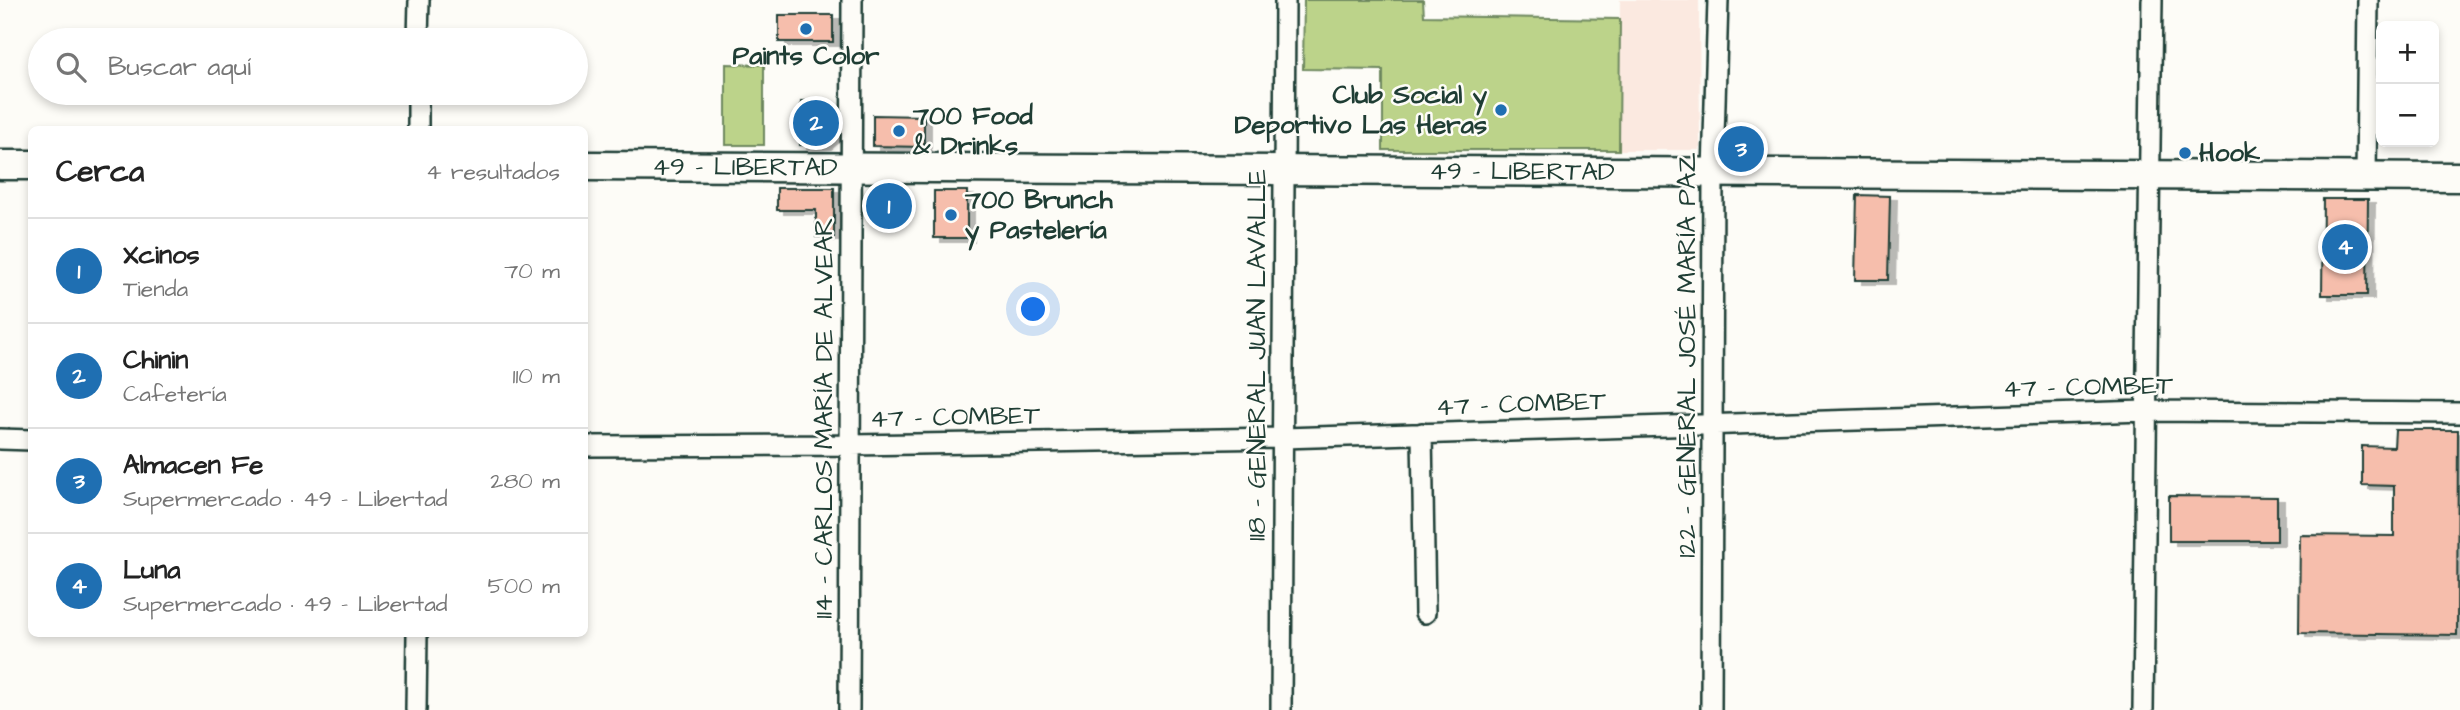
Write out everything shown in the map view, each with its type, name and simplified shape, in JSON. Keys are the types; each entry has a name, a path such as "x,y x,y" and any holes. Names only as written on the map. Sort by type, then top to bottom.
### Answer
{"street":[{"path":"418,0 418,28"},
{"name":"114 - CARLOS MARÍA DE ALVEAR","path":"849,710 852,0"},
{"name":"118 - GENERAL JUAN LAVALLE","path":"1281,710 1285,0"},
{"name":"122 - GENERAL JOSÉ MARÍA PAZ","path":"1711,710 1713,172 1718,0"},
{"path":"2143,710 2152,0"},
{"path":"2366,177 2368,0"},
{"path":"418,105 418,126"},
{"path":"0,165 28,165"},
{"name":"49 - LIBERTAD","path":"588,166 2460,177"},
{"name":"47 - COMBET","path":"588,446 1283,438 2145,411 2460,413"},
{"path":"1422,433 1425,613"},
{"path":"0,439 28,440"},
{"path":"416,710 417,637"}],"shaded area":[{"path":"1620,0 1699,0 1700,150 1619,150"}],"green space":[{"name":"Club Social y Deportivo Las Heras","path":"1304,0 1423,0 1424,16 1620,19 1619,150 1383,150 1383,70 1303,69"},
{"path":"726,64 764,65 764,145 726,145"}],"building":[{"name":"Paints Color","path":"779,15 833,15 833,42 779,42"},
{"path":"801,101 824,101 832,109 832,138 824,145 800,145"},
{"name":"700 Food & Drinks","path":"873,115 924,116 924,147 873,146"},
{"path":"777,188 834,188 834,237 816,237 816,210 777,210"},
{"name":"700 Brunch y Pastelería","path":"934,191 967,191 967,238 934,238"},
{"path":"1857,195 1890,196 1888,280 1855,280"},
{"path":"2323,199 2368,199 2367,295 2322,295"},
{"path":"2395,430 2458,430 2457,635 2299,633 2300,535 2394,536 2394,486 2362,485 2362,446 2394,447"},
{"path":"2169,496 2277,497 2277,541 2169,541"}],"place":[{"name":"Paints Color","path":"806,29"},
{"name":"Club Social y Deportivo Las Heras","path":"1501,110"},
{"name":"Chinin","path":"816,123"},
{"name":"700 Food & Drinks","path":"899,131"},
{"name":"Almacen Fe","path":"1741,149"},
{"name":"Hook","path":"2185,153"},
{"name":"Xcinos","path":"889,206"},
{"name":"700 Brunch y Pastelería","path":"951,215"},
{"name":"Luna","path":"2345,247"}]}
